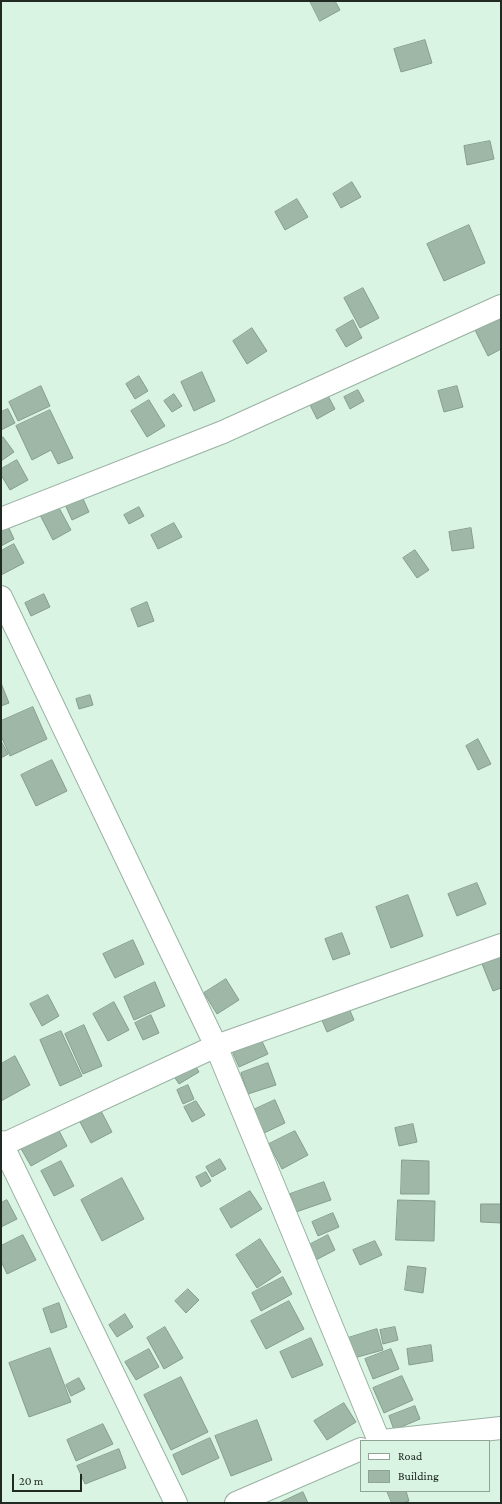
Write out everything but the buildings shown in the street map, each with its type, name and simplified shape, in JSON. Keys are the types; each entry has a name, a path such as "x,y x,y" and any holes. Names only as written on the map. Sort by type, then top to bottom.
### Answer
{"street":[{"path":"1,519 223,432 501,306"},
{"path":"1,597 216,1046 380,1440"},
{"path":"176,1503 2,1143 216,1046 501,945"},
{"path":"389,1440 501,1428"},
{"path":"236,1503 360,1449"}]}
